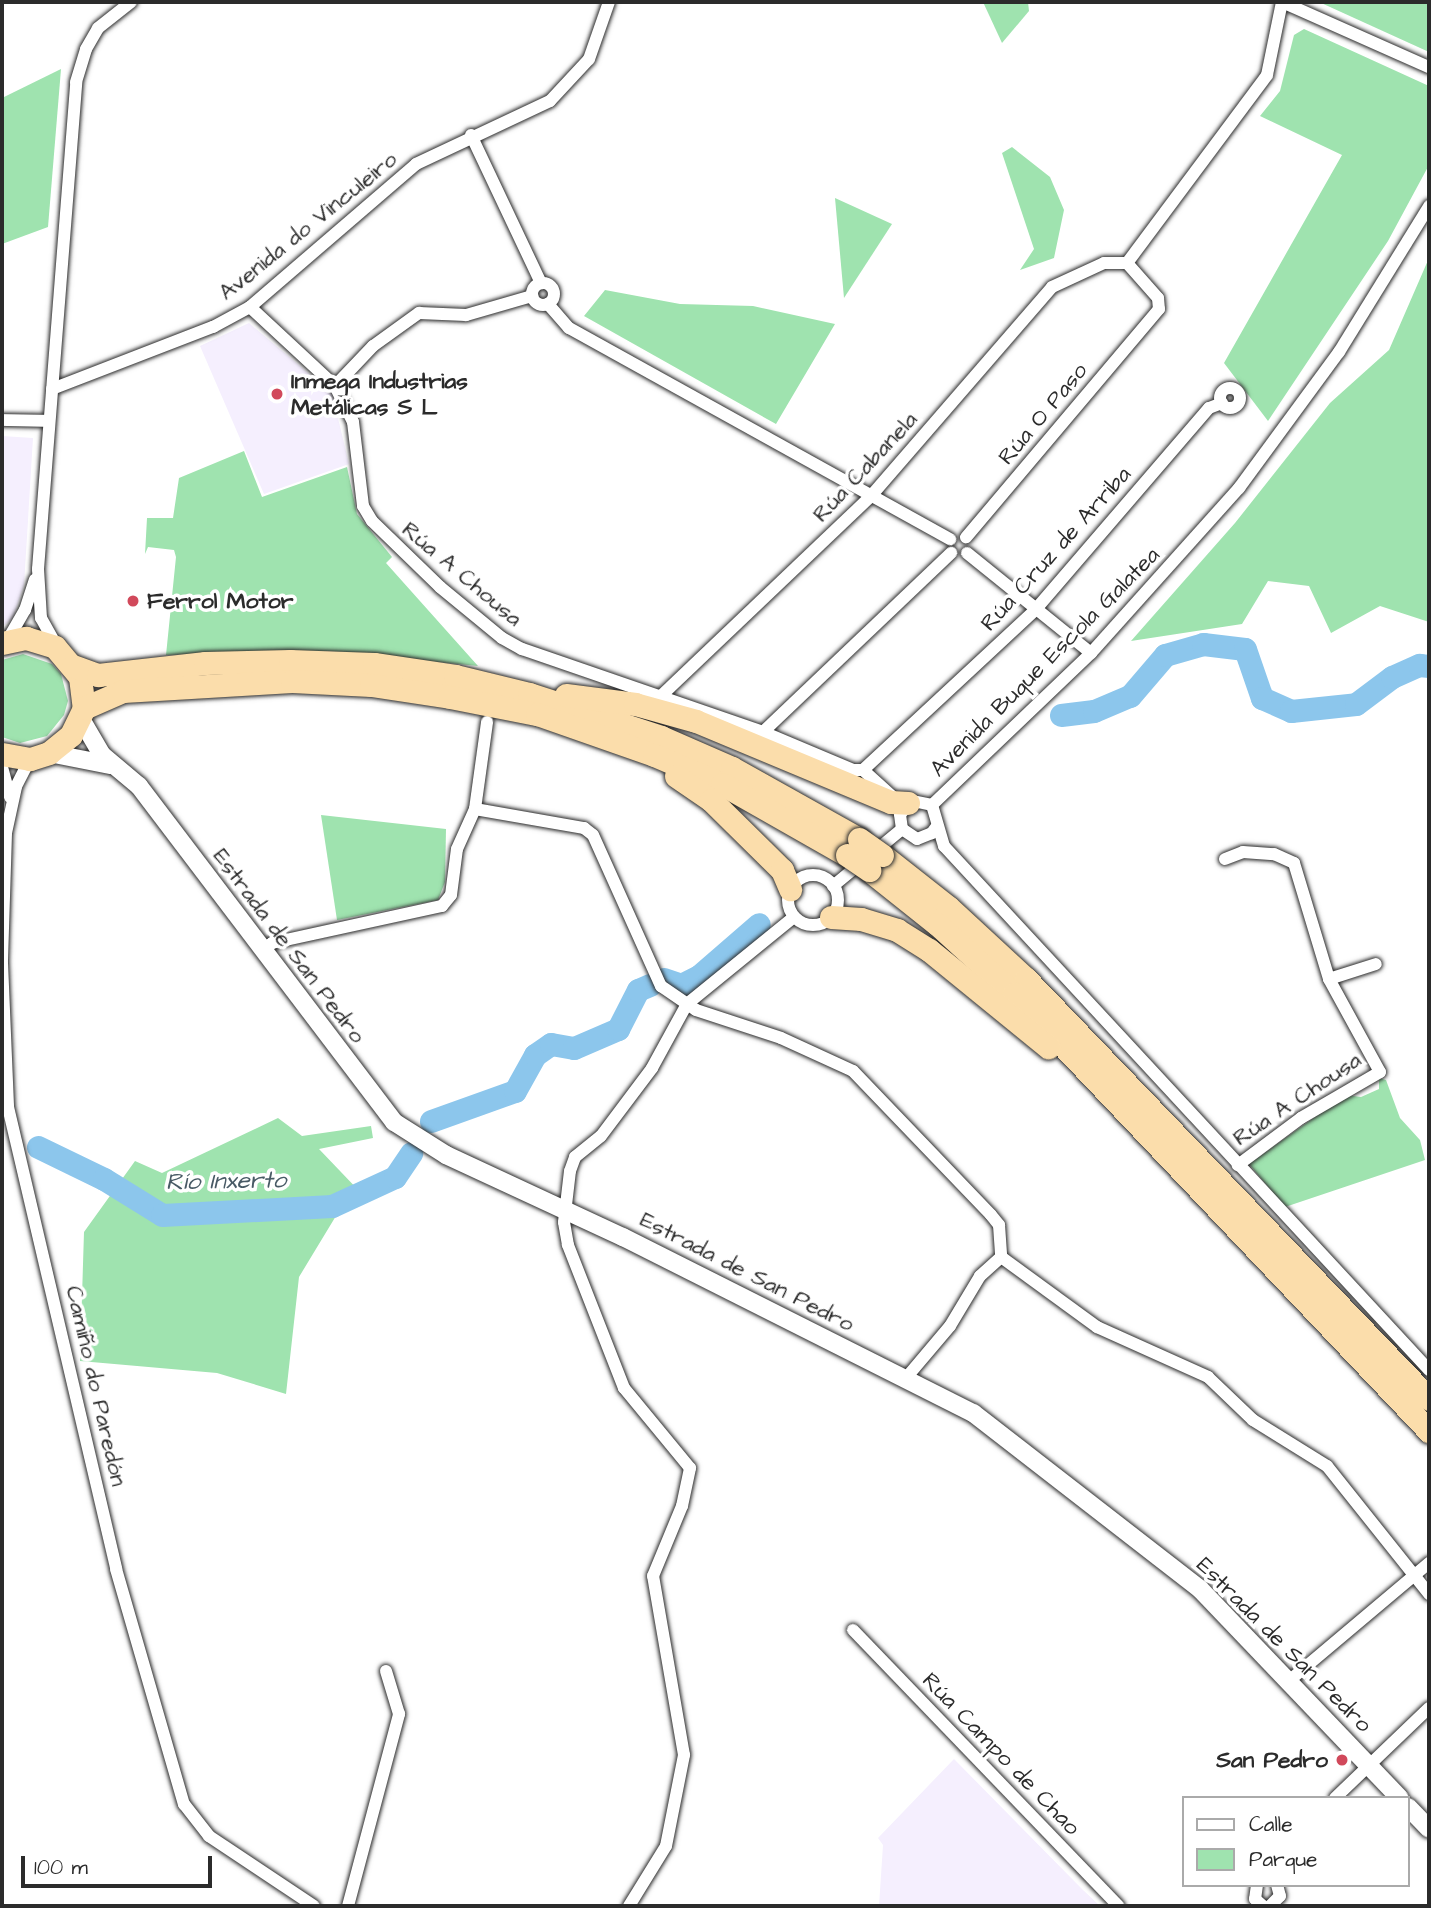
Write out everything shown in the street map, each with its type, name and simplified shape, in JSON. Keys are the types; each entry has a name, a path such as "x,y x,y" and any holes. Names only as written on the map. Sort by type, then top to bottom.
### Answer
{"highway":[{"path":"4,642 35,639 98,675 205,663 374,664 529,694 635,704 696,721 904,803"},
{"path":"67,659 83,690 83,713"},
{"path":"2,754 40,756 66,740 83,713 123,691 292,681 371,685 537,714 580,728 722,784 853,847"},
{"path":"529,694 697,752 790,798 853,847 948,906 1026,979 1429,1399"},
{"path":"580,728 620,754 673,774 700,792 782,870 790,889"},
{"path":"875,862 1004,985 1429,1431"},
{"path":"831,917 861,919 897,930 929,950 1138,1123"}],"street":[{"path":"67,659 41,618 38,569 76,82 86,49 98,28 131,2"},
{"name":"Avenida do Vinculeiro","path":"52,389 213,327 250,307 416,164 471,135 550,101 571,82 589,59 609,2"},
{"path":"1127,262 1267,75 1282,2 1429,67"},
{"path":"471,135 541,284 553,289 554,299 548,304 538,304 532,296"},
{"name":"Avenida Buque Escola Galatea","path":"932,805 1091,653 1155,586 1282,432 1339,352 1429,206"},
{"name":"Rúa Cabanela","path":"662,695 871,496 1052,287 1094,268 1127,262"},
{"name":"Rúa O Paso","path":"966,537 1159,309 1158,298 1127,262"},
{"path":"335,386 373,346 419,313 466,315 532,296 541,284"},
{"path":"548,304 569,328 871,496 951,546 960,556 967,553 970,544 966,537 951,546 763,732"},
{"name":"Rúa A Chousa","path":"250,307 335,386 353,422 363,506 383,536 502,638 522,649 662,695 858,770 904,803"},
{"name":"Rúa Cruz de Arriba","path":"858,770 1037,609 1209,408 1222,402"},
{"path":"2,420 49,421"},
{"path":"967,553 1091,653"},
{"path":"4,642 25,610 38,569"},
{"path":"83,713 110,765"},
{"path":"261,951 272,943 442,906 451,895 457,849 475,809 488,722"},
{"path":"11,805 40,756 110,765"},
{"name":"Estrada de San Pedro","path":"110,765 139,786 261,951 394,1122 446,1155 566,1211 974,1413 1200,1588 1398,1796"},
{"path":"2,767 11,805"},
{"path":"920,800 932,805 937,826 932,833 917,839 902,829 900,814 904,803 920,800"},
{"name":"Camiño do Paredón","path":"11,805 6,833 2,963 5,1104 116,1570 184,1804 209,1836 314,1906"},
{"path":"475,809 570,823 593,835 650,968 662,986 687,1004 781,1038 853,1071 999,1225 1001,1257"},
{"name":"Rúa A Chousa","path":"937,826 944,846 1429,1370"},
{"path":"833,886 902,829"},
{"name":"Rúa A Chousa","path":"1225,859 1243,852 1274,854 1294,863 1329,979 1380,1072 1301,1118 1238,1165"},
{"path":"817,875 833,886 836,907 831,917 812,925 794,917 787,899 790,889 806,876 817,875"},
{"path":"629,1906 666,1846 684,1755 653,1576 682,1506 690,1468 624,1388 568,1245 566,1211 576,1157 601,1136 652,1068 687,1004 794,917"},
{"path":"1329,979 1376,964"},
{"path":"906,1378 950,1326 980,1276 1001,1257"},
{"path":"1001,1257 1097,1326 1208,1377 1253,1420 1328,1466 1349,1488 1412,1577 1429,1594"},
{"path":"1290,1680 1429,1563"},
{"name":"Rúa Campo de Chao","path":"853,1630 1119,1906"},
{"path":"348,1906 399,1714 387,1671"},
{"path":"1337,1796 1368,1763 1429,1708"},
{"path":"1410,1809 1429,1829"},
{"path":"1257,1887 1258,1905"},
{"path":"1272,1906 1280,1896 1278,1887"}],"shaded area":[{"path":"249,323 332,393 349,464 264,494 200,346"},
{"path":"2,436 33,438 24,585 13,618 2,627"},
{"path":"954,1759 1100,1906 879,1906 883,1845 878,1838"}],"green space":[{"path":"983,2 1028,2 1029,11 1002,43"},
{"path":"1319,2 1429,2 1429,52"},
{"path":"1304,29 1429,86 1429,165 1388,241 1268,421 1224,363 1342,155 1260,116 1280,91 1294,35"},
{"path":"61,69 48,227 2,244 2,98"},
{"path":"1012,147 1050,177 1064,210 1054,258 1020,270 1034,249 1002,153"},
{"path":"835,198 892,224 844,298"},
{"path":"1429,258 1429,622 1380,606 1331,633 1309,586 1268,581 1242,624 1131,641 1235,523 1330,403 1389,350"},
{"path":"605,290 680,304 753,306 835,324 776,424 584,316"},
{"path":"244,451 262,497 347,467 357,514 392,557 386,563 478,666 327,651 166,655 176,557 174,550 148,547 145,554 147,518 173,518 179,478"},
{"path":"23,654 52,664 61,674 68,701 64,715 47,736 20,743 2,737 2,660"},
{"path":"321,815 446,829 445,882 438,900 337,920"},
{"path":"1379,1078 1386,1080 1400,1118 1420,1140 1425,1160 1285,1207 1249,1164 1346,1095 1361,1097 1379,1089"},
{"path":"278,1118 302,1136 371,1126 373,1138 319,1149 362,1194 342,1206 299,1277 286,1394 217,1373 80,1361 84,1232 135,1161 162,1173"}],"waterway":[{"name":"Río Inxerto","path":"1061,715 1094,711 1130,696 1165,655 1203,644 1245,649 1262,698 1291,711 1356,704 1392,677 1419,665 1429,666"},
{"name":"Río Inxerto","path":"664,979 681,985 699,976 759,924"},
{"name":"Río Inxerto","path":"431,1121 515,1091 535,1055 551,1044 574,1048 618,1029 638,990 650,985"},
{"name":"Río Inxerto","path":"38,1147 104,1179 162,1215 332,1206 395,1177 411,1153"}],"place":[{"name":"Inmega Industrias Metálicas S L","path":"277,394"},
{"name":"Ferrol Motor","path":"133,601"},
{"name":"San Pedro","path":"1342,1760"}]}
